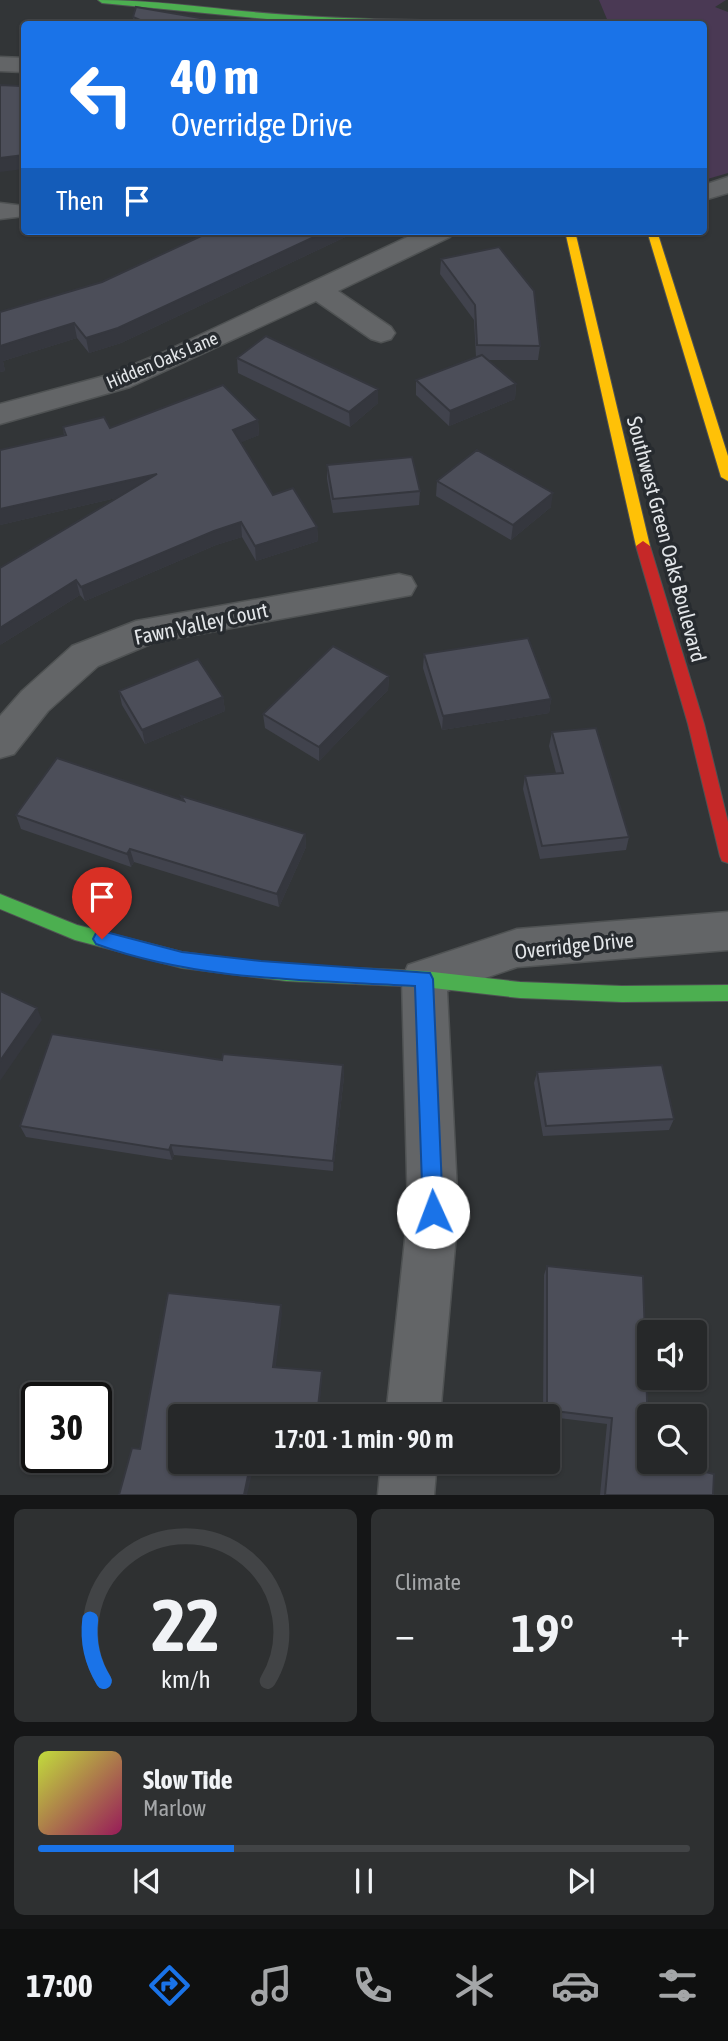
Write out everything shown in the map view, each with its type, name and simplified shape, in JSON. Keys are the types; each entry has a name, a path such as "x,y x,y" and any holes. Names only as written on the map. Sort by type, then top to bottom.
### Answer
{"main road":[{"path":"102,0 288,18 402,21"},
{"path":"580,21 582,3"},
{"path":"516,21 519,5"},
{"name":"Southwest Green Oaks Boulevard","path":"571,235 635,519 696,724 728,856"},
{"path":"653,235 728,477"},
{"name":"Overridge Drive","path":"0,901 75,932 182,960 287,973 424,979 520,990 622,994 728,993"}],"street":[{"path":"0,64 21,65"},
{"path":"707,191 728,185"},
{"name":"Hidden Oaks Lane","path":"0,414 119,381 172,359 428,235"},
{"path":"317,289 381,333"},
{"name":"Fawn Valley Court","path":"0,743 35,701 85,656 136,635 161,627 399,586"},
{"name":"Overridge Drive","path":"424,979 517,948 728,932"},
{"path":"414,1404 433,1212 424,979"},
{"path":"406,1495 408,1474"}],"shaded area":[{"path":"599,0 726,0 715,7 728,12 728,173 707,179 707,21 608,21"}],"building":[{"path":"136,7 218,21 142,21 133,17"},
{"path":"0,85 21,86 21,155 0,158"},
{"path":"203,235 318,235 118,328 86,338 74,323 0,346 0,312 102,282"},
{"path":"499,247 534,291 540,346 477,345 475,305 441,259"},
{"path":"266,336 378,389 349,412 237,358"},
{"path":"482,355 516,384 450,411 416,380"},
{"path":"223,385 258,420 233,430 273,495 293,488 317,527 255,546 241,522 81,587 76,580 0,628 0,568 157,474 0,509 0,450 66,435 63,427 104,417 110,428"},
{"path":"477,450 553,493 513,525 437,481"},
{"path":"412,457 420,491 333,499 327,465"},
{"path":"528,638 551,699 443,716 424,654"},
{"path":"333,646 389,676 319,747 263,714"},
{"path":"198,659 223,697 142,730 119,691"},
{"path":"596,728 629,837 542,846 525,776 563,773 552,732"},
{"path":"57,758 184,801 181,796 305,834 277,894 130,849 127,854 16,815"},
{"path":"0,991 37,1008 0,1061"},
{"path":"52,1034 222,1060 223,1054 343,1065 333,1161 171,1145 169,1150 20,1126"},
{"path":"662,1065 674,1119 546,1126 537,1072"},
{"path":"547,1266 643,1276 644,1320 637,1320 637,1390 647,1390 647,1404 637,1404 637,1474 714,1474 713,1495 605,1495 612,1418 560,1412 560,1404 547,1404"},
{"path":"168,1293 281,1305 273,1367 322,1371 318,1404 168,1404 168,1474 248,1474 244,1495 119,1495 132,1448 140,1449"}],"traffic: fast":[{"path":"102,0 347,21"},
{"path":"0,901 75,932 182,960 287,973 424,979 520,990 622,994 728,993"}],"traffic: slow":[{"path":"571,235 643,546"},
{"path":"653,235 728,477"}],"traffic: jam":[{"path":"643,546 696,724 728,856"}],"route":[{"path":"102,939 182,960 261,970 424,979 433,1212"}]}
